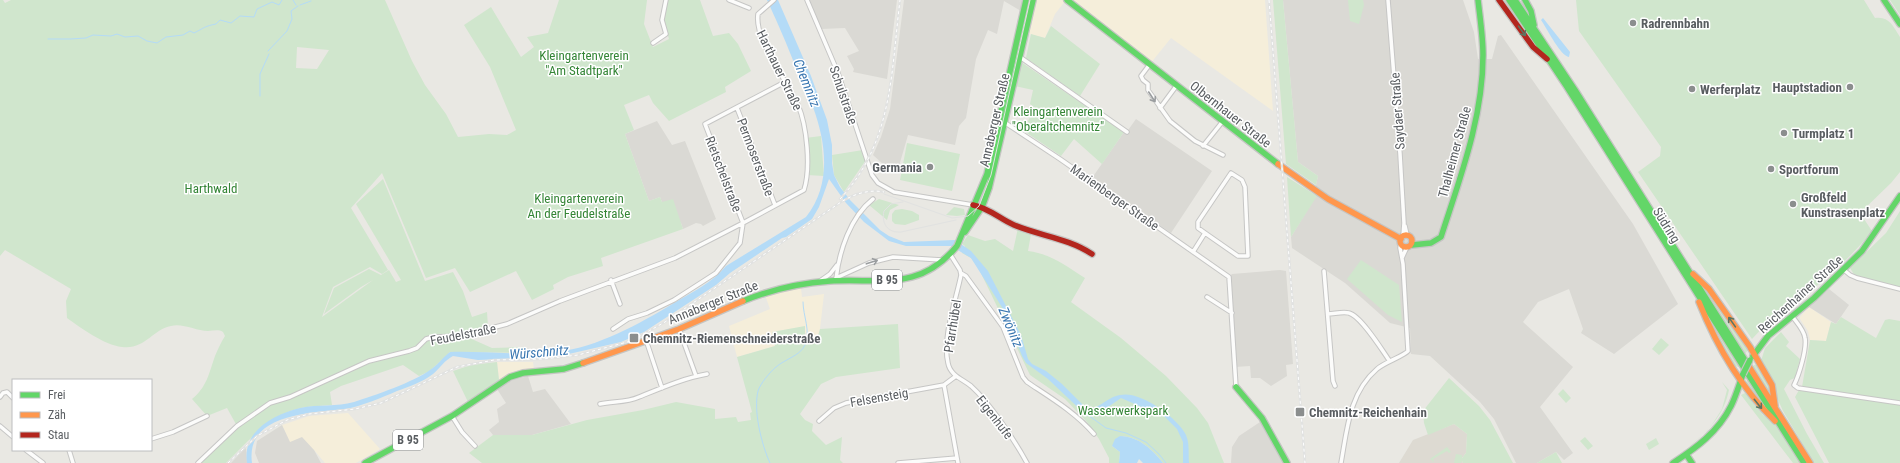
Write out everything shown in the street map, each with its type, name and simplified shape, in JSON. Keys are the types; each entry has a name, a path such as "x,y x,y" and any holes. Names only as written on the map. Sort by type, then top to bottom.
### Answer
{"main road":[{"name":"Annaberger Straße","path":"960,240 973,205 987,174 1026,0"},
{"name":"Annaberger Straße","path":"365,463 452,416 510,377 523,373 564,369 679,329 762,294 780,288 836,279 914,279 942,260 954,250 982,207 991,183 1006,123 1032,0"},
{"name":"Olbernhauer Straße","path":"1068,0 1271,159 1328,199 1403,238"},
{"name":"Thalheimer Straße","path":"1410,244 1435,242 1443,235 1474,132 1483,66 1478,0"},
{"path":"1499,0 1533,47 1552,65"},
{"name":"Südring","path":"1509,0 1552,65 1804,463"},
{"name":"Südring","path":"1515,0 1575,90 1810,463"},
{"path":"1525,0 1531,11 1536,30"},
{"path":"1884,0 1900,24"},
{"name":"Reichenhainer Straße","path":"1673,463 1708,438 1729,409 1750,360 1768,336 1814,298 1844,270 1868,244 1900,196"},
{"path":"973,205 982,207 1012,224 1071,241 1092,254"},
{"path":"1403,238 1411,237 1410,244"},
{"path":"1403,238 1410,244"},
{"path":"1687,268 1708,289 1754,354 1772,385 1776,410"},
{"path":"1692,286 1720,346 1742,377 1744,387 1763,410 1780,426"},
{"path":"1236,387 1262,418 1287,463"},
{"path":"1686,454 1692,463"}],"street":[{"path":"653,43 666,34 662,20 666,0"},
{"path":"729,0 749,8"},
{"name":"Harthauer Straße","path":"742,223 804,190 807,175 802,116 798,105 757,26 758,14 774,0"},
{"name":"Schulstraße","path":"807,0 838,73 869,168 875,179 884,188 899,193 973,205"},
{"name":"Saydaer Straße","path":"1388,0 1404,223 1403,238 1400,248 1402,258 1408,351 1389,360"},
{"path":"1020,57 1127,132"},
{"path":"1150,64 1141,76 1148,84 1148,90 1160,108 1173,124 1186,135 1223,155"},
{"path":"737,108 785,82"},
{"path":"1160,108 1177,85"},
{"name":"Rietschelstraße","path":"737,108 705,124 742,223"},
{"name":"Permoserstraße","path":"737,108 775,205"},
{"name":"Marienberger Straße","path":"999,121 1006,123 1229,277 1232,313"},
{"path":"1204,146 1223,121"},
{"path":"1232,173 1242,180 1245,187 1248,256 1238,256 1205,233 1198,228 1198,222 1232,173"},
{"path":"836,279 838,264 854,223 863,209 873,199"},
{"path":"613,329 628,319 647,313 674,300 716,273 740,243 742,223"},
{"name":"Feudelstraße","path":"198,463 237,426 270,403 290,397 369,361 409,352 417,348 426,339 446,335 461,336 494,329 611,281 675,258 742,223"},
{"path":"1193,252 1205,233"},
{"path":"1402,258 1410,244"},
{"path":"950,254 961,273 966,276 1003,327 1022,377 1070,411 1094,434"},
{"path":"836,279 869,263 893,257 942,260"},
{"path":"818,282 830,274 838,264"},
{"path":"1844,270 1856,278 1900,289"},
{"path":"1324,271 1333,381 1335,386"},
{"name":"Pfarrhübel","path":"956,376 949,368 947,345 961,273"},
{"path":"611,281 620,304"},
{"path":"1207,296 1232,313 1236,387"},
{"path":"1328,314 1345,313 1353,315 1371,334 1389,360 1375,370 1363,384 1355,399 1349,418 1341,463"},
{"path":"1792,316 1804,333 1805,342 1798,378 1794,385 1798,388 1900,403"},
{"path":"679,329 696,376"},
{"path":"646,340 662,388"},
{"path":"600,404 610,402 616,404 640,397 696,376 707,374"},
{"path":"956,376 944,385 958,463"},
{"name":"Eigenhufe","path":"956,376 972,387 997,418 1020,450 1027,463"},
{"name":"Felsensteig","path":"819,421 834,408 846,403 944,385"},
{"path":"1,394 7,392 12,397"},
{"path":"152,439 173,432 207,416"},
{"path":"452,416 462,432 475,446"},
{"path":"0,426 12,436"},
{"path":"27,451 43,463"},
{"path":"68,463 73,462 70,451"},
{"path":"898,463 957,458"}],"shaded area":[{"path":"807,0 897,0 887,79 853,72 854,69 847,56 859,51 845,28 821,29"},
{"path":"904,0 1024,0 1021,11 1004,1 997,34 988,30 976,59 966,118 959,126 955,145 908,135 899,166 883,164 873,155 881,137 890,109"},
{"path":"1034,0 1066,0 1055,14 1045,38 1029,34 1033,18"},
{"path":"1067,0 1265,0 1273,111 1171,38 1150,64"},
{"path":"1283,0 1463,0 1474,32 1478,59 1492,59 1498,36 1501,35 1633,224 1678,304 1614,354 1581,333 1583,329 1569,289 1538,302 1523,322 1573,367 1540,407 1573,453 1564,460 1556,452 1537,463 1516,463 1494,419 1480,402 1430,356 1411,354 1410,328 1390,323 1345,283 1292,248 1291,237 1316,196 1318,176 1298,162"},
{"path":"1136,119 1212,171 1171,233 1092,178 1124,132 1126,133"},
{"path":"657,121 672,145 685,141 716,219 703,226 696,223 683,229 681,223 662,202 660,197 649,201 625,134"},
{"path":"1280,270 1286,271 1293,364 1286,365 1287,376 1271,386 1260,378 1251,378 1250,366 1235,367 1229,277 1232,274"},
{"path":"801,288 802,297 824,294 817,342 805,339 806,333 773,332 775,346 737,357 729,326 770,309 765,295"},
{"path":"1829,289 1849,305 1836,324 1809,307"},
{"path":"1809,307 1831,322 1826,341 1810,340 1808,331 1800,319"},
{"path":"497,362 533,362 534,370 512,374 499,380"},
{"path":"528,376 533,392 545,389 571,424 532,435 493,435 489,430 499,422 497,409 506,403 497,389 513,380"},
{"path":"348,413 380,449 356,463 325,463 314,450 290,443 282,425 309,416"},
{"path":"1260,422 1283,463 1231,463 1232,447 1239,436"},
{"path":"1454,424 1467,434 1466,453 1461,459 1463,463 1399,463 1413,440"},
{"path":"282,425 290,442 302,437 314,450 321,463 259,463 255,453 257,441"},
{"path":"246,447 247,463 231,463"}],"green space":[{"name":"Harthwald","path":"0,0 3,0 5,3 11,0 385,0 412,61 425,85 446,114 458,137 489,134 507,135 516,130 490,67 464,25 491,7 521,57 534,47 527,37 548,33 559,0 647,0 644,24 653,47 669,39 663,20 667,0 700,0 713,36 729,33 738,44 751,71 725,87 726,92 669,121 653,103 649,95 624,105 634,130 625,134 649,201 660,197 662,202 673,199 683,229 601,258 603,266 568,277 553,285 554,289 532,300 516,271 470,292 455,268 426,278 382,173 351,208 388,270 382,274 370,267 333,287 322,317 373,280 324,314 334,288 369,269 381,275 389,270 396,282 401,280 356,204 383,179 425,281 453,272 463,291 472,317 487,312 488,327 465,336 492,348 524,347 525,353 450,352 430,371 419,376 403,365 341,386 330,392 332,405 301,408 279,416 260,430 226,463 198,463 237,426 227,408 207,416 192,399 201,390 207,379 215,356 225,336 223,332 217,330 203,331 176,325 159,331 137,345 130,347 115,346 93,336 67,318 66,301 71,289 5,250 0,256","holes":["297,47 329,50 317,69 296,68"]},
{"path":"1273,0 1283,0 1298,162 1318,176 1316,185 1286,164"},
{"path":"1348,0 1363,0 1364,5 1359,24 1350,21"},
{"path":"1502,0 1507,0 1541,53"},
{"name":"Sportforum","path":"1576,0 1864,0 1875,18 1887,20 1900,37 1900,172 1891,183 1860,213 1872,231 1853,253 1832,273 1786,310 1787,312 1770,325 1767,323 1752,339 1638,172 1660,156 1661,147 1579,31"},
{"path":"1890,0 1900,0 1900,15"},
{"name":"Kleingartenverein \"Oberaltchemnitz\"","path":"1051,26 1100,64 1080,96 1026,58 1031,34 1045,38"},
{"name":"Kleingartenverein \"Oberaltchemnitz\"","path":"1021,62 1124,132 1102,164 1074,139 1061,156 1024,131 1034,107 1030,104 1033,90 1015,86"},
{"path":"821,136 824,176 807,175 805,138"},
{"name":"Germania","path":"907,143 960,154 952,191 900,180"},
{"path":"863,150 866,160 844,192 834,175 832,155"},
{"path":"1287,177 1317,196 1291,237"},
{"path":"879,199 899,205 890,210 887,220 869,205"},
{"path":"954,207 964,209 965,215 946,215"},
{"path":"902,209 912,211 919,215 919,220 905,225 895,224 892,221 892,214 895,210"},
{"path":"1900,211 1900,288 1855,276 1850,268 1886,233"},
{"name":"Wasserwerkspark","path":"1018,228 1031,234 1028,251 1051,258 1085,278 1071,302 1121,338 1166,376 1197,408 1208,423 1224,463 1163,463 1155,453 1139,441 1133,438 1120,436 1112,446 1120,452 1119,463 1109,463 1109,458 1099,439 1087,422 1065,399 1030,375 978,267 971,258 962,253 965,246 962,244 968,235 985,241 995,239 1013,251"},
{"path":"1361,260 1399,285 1402,322 1388,315 1347,279"},
{"path":"1698,280 1703,284 1747,346 1748,350 1744,355"},
{"path":"1704,308 1740,365 1739,367 1734,366 1724,351"},
{"path":"1841,317 1876,338 1885,320 1889,319 1900,321 1900,401 1802,387 1810,340 1826,341 1831,322 1836,324"},
{"path":"898,324 900,368 836,377 821,384 800,414 805,420 813,424 812,431 826,445 842,437 840,460 843,463 482,463 469,453 493,435 532,435 587,420 643,410 676,402 715,409 715,419 736,417 738,422 751,420 750,413 752,412 737,357 775,346 772,332 805,326 805,339 816,342 820,329"},
{"path":"1781,332 1789,342 1786,346 1800,359 1795,378 1790,380 1784,389 1824,463 1814,463 1783,411 1761,361 1765,348"},
{"path":"1661,338 1669,345 1659,355 1652,349"},
{"path":"497,362 499,380 468,402 453,371 471,365"},
{"path":"1754,365 1757,365 1770,384 1773,398 1752,368"},
{"path":"1449,378 1479,406 1490,420 1513,463 1463,463 1462,461 1461,463 1454,463 1456,454 1462,455 1462,458 1466,453 1467,434 1454,424 1428,435 1424,423 1423,411"},
{"path":"1747,378 1771,414 1765,411 1746,386"},
{"path":"1722,382 1729,390 1727,399 1722,409 1727,390"},
{"path":"1563,389 1571,398 1566,403 1558,394"},
{"path":"1799,390 1900,404 1900,463 1829,463 1795,397"},
{"path":"1745,393 1763,415 1773,422 1802,463 1793,463 1741,395"},
{"path":"1585,437 1593,446 1588,450 1580,441"},
{"path":"1656,438 1659,444 1649,450 1646,444"},
{"path":"1447,447 1451,452 1449,453 1447,451 1433,459 1434,462 1430,459"},
{"path":"1556,452 1562,463 1537,463"}],"water":[{"path":"767,0 778,0 811,76 827,120 832,145 834,175 840,187 850,200 880,230 889,236 904,242 955,240 971,251 988,271 1021,335 1028,359 1032,364 1046,371 1062,384 1087,409 1096,407 1115,396 1120,395 1138,397 1158,407 1182,428 1186,435 1189,463 1183,463 1183,442 1177,429 1165,417 1121,398 1098,414 1087,416 1048,379 1026,363 1005,312 971,258 951,246 906,246 889,241 864,222 846,203 829,179 819,207 812,219 644,332 621,342 560,356 478,360 453,356 433,374 425,379 371,402 345,409 299,415 270,425 259,434 253,446 252,463 247,463 249,442 254,433 270,420 300,408 348,404 383,392 423,374 436,366 450,352 530,354 557,352 588,345 618,334 702,287 726,266 806,217 820,191 823,177 824,163 821,135 813,107 803,87 786,42"},
{"path":"1543,18 1570,52 1569,57 1562,52 1555,43 1541,20"},
{"path":"1120,436 1133,438 1139,441 1155,453 1163,463 1143,463 1139,459 1137,463 1119,463 1120,452 1112,446 1115,439"}],"waterway":[{"path":"48,39 86,38 93,35 111,36 117,34 125,37 138,36 147,41 157,43 166,37 183,35 190,31 194,33 207,26 216,24 220,20 231,23 240,16 254,17 257,9 272,2 279,5 282,0"},
{"path":"293,0 296,5"},
{"path":"300,5 311,1"},
{"path":"268,51 287,31 292,19 291,11 298,6"},
{"path":"260,96 260,74 269,54"},
{"path":"770,463 764,447 757,418 758,391 768,375 774,369 803,349 807,340 803,302"},
{"path":"1088,415 1106,428 1126,433 1146,442 1166,463"}],"tram line":[{"path":"884,194 952,218 968,216 979,206 991,175 1030,0"},
{"path":"903,202 891,204 884,211 883,216 886,227 892,231 901,232 956,220"}],"railway":[{"path":"840,199 857,177 870,154 880,130 891,80 900,0"},
{"path":"1269,0 1305,463"},
{"path":"228,463 257,436 287,420 309,414 355,409 381,403 457,367 494,360 543,359 578,355 631,341 665,322 841,202 862,193 873,191 884,192"}],"traffic: fast":[{"path":"743,301 774,290 808,283 830,281 898,280 914,276 943,261 957,246 987,174 1026,0"},
{"path":"965,232 982,207 989,188 1033,0"},
{"path":"1067,0 1278,164"},
{"path":"1412,245 1431,243 1441,237 1469,148 1475,125 1482,78 1483,48 1478,0"},
{"path":"1509,0 1567,87 1804,463"},
{"path":"1515,0 1575,90 1748,365"},
{"path":"1525,0 1531,11 1534,25"},
{"path":"1884,0 1900,24"},
{"path":"1753,356 1768,336 1814,298 1862,251 1900,196"},
{"path":"1743,374 1750,360"},
{"path":"365,463 452,416 510,377 523,373 564,369 583,363"},
{"path":"1673,463 1706,439 1720,424 1733,402 1743,374"},
{"path":"1236,387 1262,418 1287,463"},
{"path":"1686,454 1692,463"}],"traffic: slow":[{"path":"1278,164 1328,199 1401,239"},
{"path":"1404,235 1408,235 1412,241 1408,247 1404,247 1400,243 1400,239 1404,235"},
{"path":"1693,274 1709,289 1750,347 1772,385 1775,406"},
{"path":"583,363 679,329 743,301"},
{"path":"1699,302 1706,319 1731,366 1762,408 1775,421"},
{"path":"1748,365 1810,463"}],"traffic: jam":[{"path":"1499,0 1533,47 1547,59"},
{"path":"973,205 979,206 1009,223 1073,244 1092,254"}],"place":[{"name":"Radrennbahn","path":"1633,23"},
{"name":"Hauptstadion","path":"1850,87"},
{"name":"Werferplatz","path":"1692,89"},
{"name":"Turmplatz 1","path":"1784,133"},
{"name":"Germania","path":"930,167"},
{"name":"Sportforum","path":"1771,169"},
{"name":"Großfeld Kunstrasenplatz","path":"1793,204"},
{"name":"Chemnitz-Riemenschneiderstraße","path":"634,338"},
{"name":"Chemnitz-Reichenhain","path":"1300,412"}],"park label":[{"name":"Kleingartenverein \"Am Stadtpark\"","path":"584,62"},
{"name":"Kleingartenverein An der Feudelstraße","path":"579,206"}],"water label":[{"name":"Chemnitz","path":"807,83"},
{"name":"Zwönitz","path":"1011,327"},
{"name":"Würschnitz","path":"539,352"}]}
